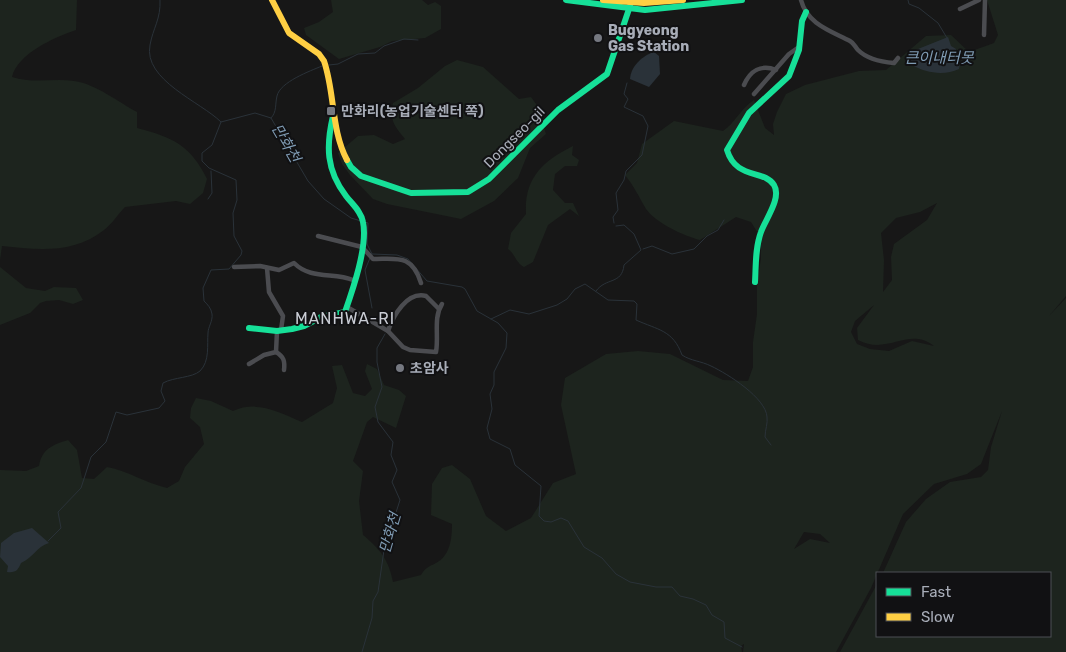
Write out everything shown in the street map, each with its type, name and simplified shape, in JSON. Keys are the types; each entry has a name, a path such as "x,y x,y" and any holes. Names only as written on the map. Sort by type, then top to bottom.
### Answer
{"street":[{"name":"Dongseo-gil","path":"272,0 289,33 319,54 326,66 333,115 333,129 326,153 331,170 341,189 363,222 362,247 347,307"},
{"path":"566,0 631,4 683,0"},
{"path":"603,0 660,9 742,0"},
{"path":"801,0 806,12 826,30 853,43 857,49 867,56 894,63 898,58"},
{"path":"960,9 979,0"},
{"path":"984,34 985,0"},
{"name":"Dongseo-gil","path":"333,129 351,167 361,176 411,193 468,192 489,179 558,110 608,74 631,4"},
{"path":"756,282 759,240 770,214 775,188 772,183 742,170 730,159 727,150 749,114 789,76 799,47 802,21 806,12"},
{"path":"754,94 789,54 799,47"},
{"path":"744,85 752,72 756,70 776,70"},
{"path":"318,236 362,247 370,257 407,261 415,269 420,283"},
{"path":"234,267 279,270 294,263 300,268 316,275 343,276 353,280"},
{"path":"267,268 269,292 283,316 276,352"},
{"path":"388,331 396,312 415,297 426,296 438,309"},
{"path":"249,328 279,331 304,326 321,317 345,312 347,307 388,331 403,347 410,350 436,352 438,309 442,304"},
{"path":"249,364 264,355 276,352 282,356 285,363 284,370"}],"shaded area":[{"path":"0,0 77,0 76,30 48,42 29,54 15,69 12,77 28,80 66,80 82,83 99,89 137,112 137,128 171,139 180,144 194,158 207,179 203,193 190,204 176,201 125,207 104,230 92,238 68,247 29,249 2,246 0,260"},
{"path":"331,0 422,0 428,5 435,2 441,6 441,29 425,38 392,41 380,47 339,59 306,35 304,28 319,22 333,12"},
{"path":"987,0 1066,0 1066,296 1049,316 1066,298 1066,652 840,652 876,586 876,637 1051,637 1051,572 883,572 906,522 926,499 950,482 981,477 988,470 991,447 1002,411 981,464 967,474 934,484 903,514 878,572 876,572 871,588 836,652 743,652 744,644 741,646 742,652 0,652 0,470 26,471 39,466 40,460 49,448 68,440 77,450 82,478 94,479 107,467 167,488 179,481 185,467 204,444 200,427 190,418 191,408 196,398 211,401 233,411 251,407 268,409 302,422 333,403 337,388 332,366 342,365 353,393 365,396 372,389 365,371 367,364 377,369 384,385 399,390 406,396 396,428 373,417 367,422 353,461 363,471 359,501 363,535 383,556 389,567 393,582 421,575 427,568 441,560 447,552 451,541 452,524 431,515 432,484 442,468 452,465 470,479 486,516 506,531 531,518 553,483 576,474 561,405 565,378 606,354 638,351 670,354 723,380 748,381 753,367 753,342 757,314 757,285 761,258 761,238 751,222 736,217 700,240 679,232 656,219 646,209 625,175 637,163 642,144 674,121 723,131 754,100 765,128 774,135 773,124 786,94 805,85 859,71 886,70 926,36 951,35 969,52 994,43 998,35","holes":["937,203 927,220 894,244 891,257 892,280 883,292 884,260 881,233 896,218 920,212","874,305 857,328 858,340 879,345 915,339 934,346 912,341 889,351 870,349 857,344 851,332 855,321","804,532 820,534 830,543 810,539 794,549"]},
{"path":"457,60 483,67 519,99 531,97 536,104 546,134 530,148 518,178 494,201 461,219 387,204 373,199 350,175 342,164 338,153 358,136 374,135 393,144 405,139 393,122 393,103 418,88 445,66"},
{"path":"573,146 572,155 579,160 577,166 565,166 555,174 553,190 565,203 573,203 579,216 570,209 548,225 533,262 524,267 508,249 511,233 526,214 528,190 537,172 544,165"},
{"path":"0,267 26,288 45,291 54,287 76,288 83,300 73,304 59,300 46,301 40,303 30,313 0,325"}],"water":[{"name":"큰이내터못","path":"948,37 951,46 956,49 960,63 959,69 935,73 912,65 909,58 913,51"},
{"path":"654,52 659,56 660,74 649,87 630,79 632,70 638,62"},
{"path":"32,528 49,543 21,563 16,570 7,572 8,566 0,557 1,543 14,533"}],"waterway":[{"name":"만화천","path":"160,0 158,18 151,39 150,58 155,69 164,79 221,122 255,113 271,118 308,181 324,199 351,218 361,221"},
{"path":"908,0 909,4 919,8 938,23 947,38"},
{"path":"329,65 338,64 358,54 375,53 384,46 404,39 418,40"},
{"path":"271,118 275,111 279,91 289,82 322,66"},
{"path":"614,223 613,217 618,210 616,193 624,180 626,171 642,155 648,126 643,116 624,107 628,99 624,94 627,83"},
{"path":"48,541 61,528 58,512 81,488 91,457 106,442 116,412 127,415 159,408 165,401 161,391 163,383 197,373 205,363 212,312 204,301 203,288 211,270 229,269 241,255 242,251 234,236 233,213 237,200 236,180 209,168 202,161 202,153 212,145 221,122"},
{"path":"208,199 212,193 211,171"},
{"path":"643,249 652,246 672,254 694,249 707,236 718,230 724,220"},
{"name":"만화천","path":"365,222 368,223 367,244 372,254"},
{"path":"596,291 604,284 620,276 624,265 641,250 634,234 624,225 616,226"},
{"path":"372,254 397,255 408,259 427,281 462,287 477,311 498,323 507,333 506,348 494,372 494,385 490,394 492,409 487,428 490,439 510,449 515,465 541,486 539,516 544,521 551,522 561,518 568,521 584,547 602,558 616,574 630,582 656,587 672,587 680,596 706,605 712,615 724,622 725,638 742,647"},
{"name":"만화천","path":"370,258 365,270 372,308"},
{"path":"491,319 510,310 529,314 557,305 567,299 575,289 585,284 608,300 634,301 637,304 636,320 664,332 674,340 682,355 718,370 745,387 760,402 765,410 767,419 765,437 771,445"},
{"name":"만화천","path":"362,652 372,618 373,601 378,592 384,550 400,500 392,482 397,470 391,455 393,442 378,422 375,407 382,387 377,362 377,348 385,334"}],"traffic: fast":[{"path":"566,0 645,10 742,0"},
{"path":"347,160 351,167 361,176 411,193 468,192 489,179 558,110 607,74 630,6"},
{"path":"755,282 759,238 772,209 776,190 769,180 737,166 727,150 749,113 789,76 799,50 802,21 806,12"},
{"path":"249,328 277,331 292,329 304,326 321,317 345,312 362,255 364,232 360,214 339,186 331,167 329,138 333,116"}],"traffic: slow":[{"path":"272,0 289,33 319,54 324,61 338,136 347,160"},
{"path":"603,0 644,3 683,0"}],"place":[{"name":"Bugyeong Gas Station","path":"598,38"},
{"name":"만화리(농업기술센터 쪽)","path":"331,111"},
{"name":"초암사","path":"400,368"}],"district":[{"name":"MANHWA-RI","path":"345,318"}]}
